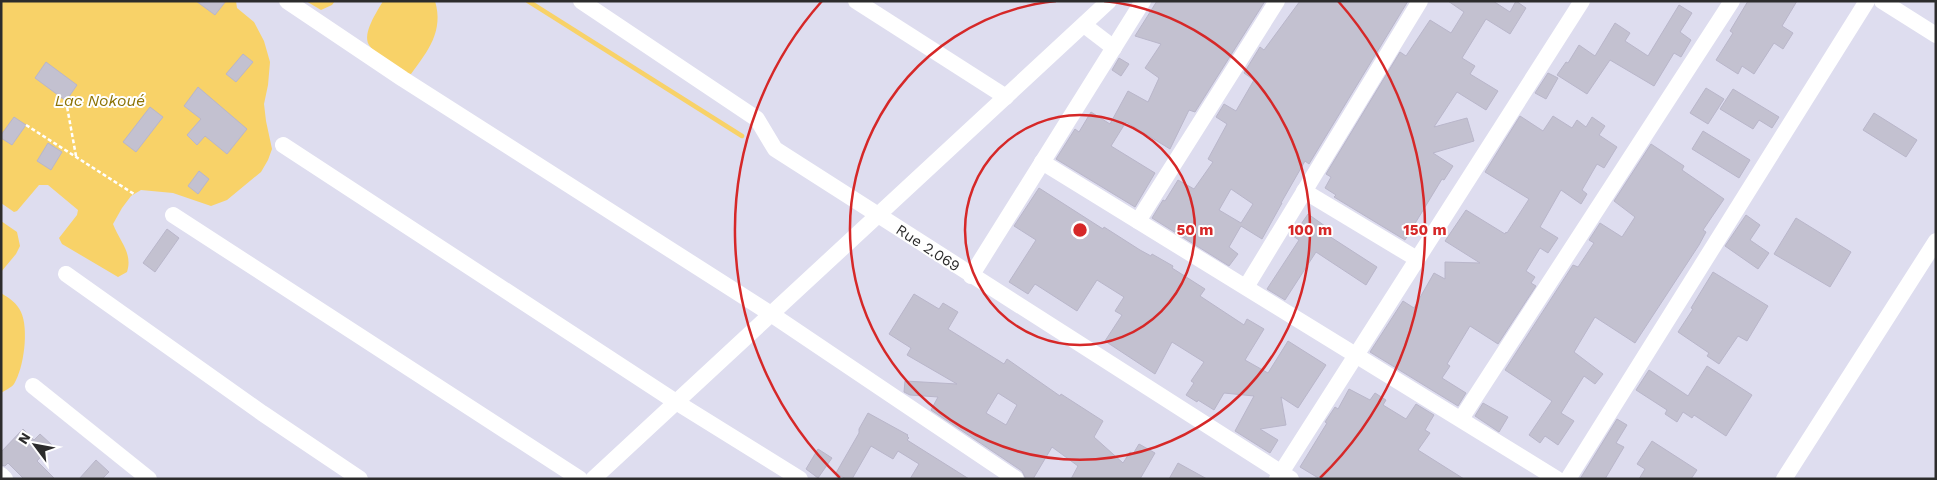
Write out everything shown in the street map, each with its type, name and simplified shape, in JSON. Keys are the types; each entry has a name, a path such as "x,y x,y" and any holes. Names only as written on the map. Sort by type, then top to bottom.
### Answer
{"street":[{"path":"287,1 403,79 771,314 1016,479"},
{"name":"Rue 2.069","path":"581,1 757,119 776,149 1283,477"},
{"path":"856,1 1006,96"},
{"path":"972,276 1143,1"},
{"path":"1138,221 1277,1"},
{"path":"1246,288 1420,1"},
{"path":"1283,477 1356,355 1582,1"},
{"path":"1461,419 1732,1"},
{"path":"1568,479 1867,1"},
{"path":"1882,1 1936,35"},
{"path":"593,479 1084,25 1100,4"},
{"path":"1084,25 1114,48"},
{"path":"283,145 676,402 800,479"},
{"path":"1042,162 1558,479"},
{"path":"1304,191 1417,259"},
{"path":"173,215 580,479"},
{"path":"1784,479 1936,241"},
{"path":"66,274 262,413 360,479"},
{"path":"33,386 149,479"},
{"path":"1,475 5,479"}],"path":[{"path":"66,101 76,156"},
{"path":"26,125 134,194"}],"water":[{"name":"Lac Nokoué","path":"1,1 236,1 237,8 254,22 264,41 270,62 264,104 272,149 261,172 227,200 211,206 173,193 141,190 131,196 113,224 125,248 128,259 127,272 118,277 62,244 59,238 77,215 78,210 48,185 39,185 17,211 14,212 1,203"},
{"path":"306,1 335,1 332,5 321,10"},
{"path":"383,1 435,1 437,12 436,31 428,49 411,74 393,66 372,49 367,40 369,29"},
{"path":"1,221 17,232 20,246 1,272"},
{"path":"1,293 12,301 21,312 25,328 25,338 23,359 18,377 13,385 1,393"}],"building":[{"path":"196,1 226,1 215,15"},
{"path":"1157,1 1265,1 1195,112 1189,110 1170,149 1126,122 1111,146 1155,173 1135,207 1056,159 1075,129 1079,132 1091,112 1110,124 1128,91 1148,102 1159,78 1145,68 1161,44 1135,36"},
{"path":"1300,1 1408,1 1309,164 1305,161 1262,239 1241,226 1229,247 1238,254 1229,266 1152,218 1178,180 1194,189 1213,162 1208,159 1227,124 1216,117 1224,104 1236,111 1254,80 1244,73 1260,47 1264,50","holes":["1231,189 1253,204 1241,223 1219,210"]},
{"path":"1448,1 1493,1 1510,12 1516,1 1526,8 1510,34 1486,19 1462,58 1475,66 1470,74 1498,91 1486,110 1457,92 1434,127 1467,118 1474,141 1433,153 1453,166 1444,180 1442,179 1405,240 1334,197 1336,195 1325,188 1331,177 1326,174 1400,52 1406,56 1430,20 1451,33 1464,12"},
{"path":"1748,1 1797,1 1782,26 1793,33 1783,49 1774,43 1754,74 1742,66 1738,74 1716,60 1733,33 1730,31"},
{"path":"1679,5 1692,13 1680,32 1691,40 1681,57 1674,53 1654,86 1610,60 1587,94 1557,75 1566,62 1568,63 1579,45 1595,56 1615,23 1630,33 1625,41 1648,56"},
{"path":"243,54 253,62 236,82 226,74"},
{"path":"1119,58 1129,64 1121,76 1112,70"},
{"path":"46,62 77,85 66,101 35,78"},
{"path":"1548,73 1558,78 1546,99 1535,93"},
{"path":"198,87 247,129 227,154 205,136 197,145 187,135 201,119 184,106"},
{"path":"1706,88 1724,99 1708,124 1690,113"},
{"path":"1733,89 1779,117 1772,128 1759,120 1753,129 1720,109"},
{"path":"150,107 163,117 136,152 123,142"},
{"path":"1874,113 1917,140 1906,157 1863,130"},
{"path":"1520,116 1543,131 1553,116 1572,128 1577,120 1586,127 1592,117 1605,126 1599,135 1617,147 1604,168 1597,164 1582,190 1587,194 1581,204 1561,190 1540,227 1558,238 1548,253 1540,248 1526,271 1535,277 1531,283 1536,286 1498,344 1470,326 1447,364 1450,366 1442,378 1466,393 1458,406 1370,352 1403,301 1414,308 1434,273 1445,279 1445,262 1480,263 1445,241 1466,210 1505,234 1529,199 1485,172"},
{"path":"14,117 26,125 12,145 1,138 1,135"},
{"path":"1703,131 1750,160 1739,178 1692,149"},
{"path":"48,143 62,152 51,170 37,161"},
{"path":"1651,144 1684,166 1682,170 1724,199 1703,230 1706,232 1699,245 1635,343 1595,317 1574,352 1603,374 1595,384 1584,376 1561,413 1574,421 1558,445 1545,436 1540,443 1529,435 1552,401 1505,370 1573,265 1578,267 1594,243 1589,240 1600,223 1622,237 1635,217 1614,201"},
{"path":"199,171 209,179 198,194 188,186"},
{"path":"1039,188 1103,229 1104,227 1140,250 1151,256 1152,254 1173,266 1172,268 1205,289 1200,296 1244,325 1247,319 1264,329 1245,360 1268,373 1288,341 1326,365 1298,408 1281,397 1286,425 1260,429 1278,440 1270,453 1235,431 1254,396 1224,393 1214,410 1186,395 1194,383 1191,381 1204,362 1172,342 1155,374 1105,341 1122,315 1115,311 1124,297 1097,280 1077,311 1035,284 1028,294 1009,282 1036,240 1014,226"},
{"path":"1308,214 1332,231 1329,236 1377,267 1366,285 1316,252 1285,300 1267,289 1299,240 1293,236"},
{"path":"1746,215 1760,225 1750,240 1769,253 1758,269 1725,246"},
{"path":"1796,218 1851,252 1830,287 1774,254"},
{"path":"167,229 179,238 155,272 143,263"},
{"path":"1713,272 1768,306 1747,341 1738,336 1719,364 1707,356 1709,353 1678,332"},
{"path":"914,294 939,309 943,303 958,312 948,329 1004,364 1007,359 1060,396 1061,394 1103,421 1094,437 1123,463 1130,452 1133,454 1139,444 1155,453 1140,479 1071,479 1078,466 1052,447 1033,479 1026,479 1022,471 931,410 938,397 910,395 904,392 905,381 957,384 907,355 911,348 889,334","holes":["998,393 1017,405 1006,425 986,413"]},
{"path":"1707,366 1752,395 1726,436 1694,415 1692,418 1683,412 1677,422 1665,414 1667,410 1636,390 1649,370 1688,396"},
{"path":"1349,389 1370,400 1375,393 1386,400 1383,405 1406,419 1416,404 1434,415 1425,430 1430,433 1418,450 1464,479 1320,479 1300,467 1327,423 1325,422 1335,407 1338,409"},
{"path":"1483,403 1508,417 1499,432 1475,416"},
{"path":"868,413 908,435 909,438 907,440 969,479 910,479 919,464 898,451 893,459 871,446 852,479 846,479 836,473"},
{"path":"1617,419 1627,425 1616,443 1624,447 1605,479 1580,479"},
{"path":"23,429 34,440 40,434 52,445 37,461 55,479 24,479 8,463 5,466 1,465 1,452"},
{"path":"1652,441 1697,470 1691,479 1639,479 1645,469 1637,464"},
{"path":"818,449 832,458 818,478 806,469"},
{"path":"96,460 109,472 102,479 79,479"},
{"path":"1178,463 1207,479 1169,479"}],"waterway":[{"path":"528,1 742,136"}]}
